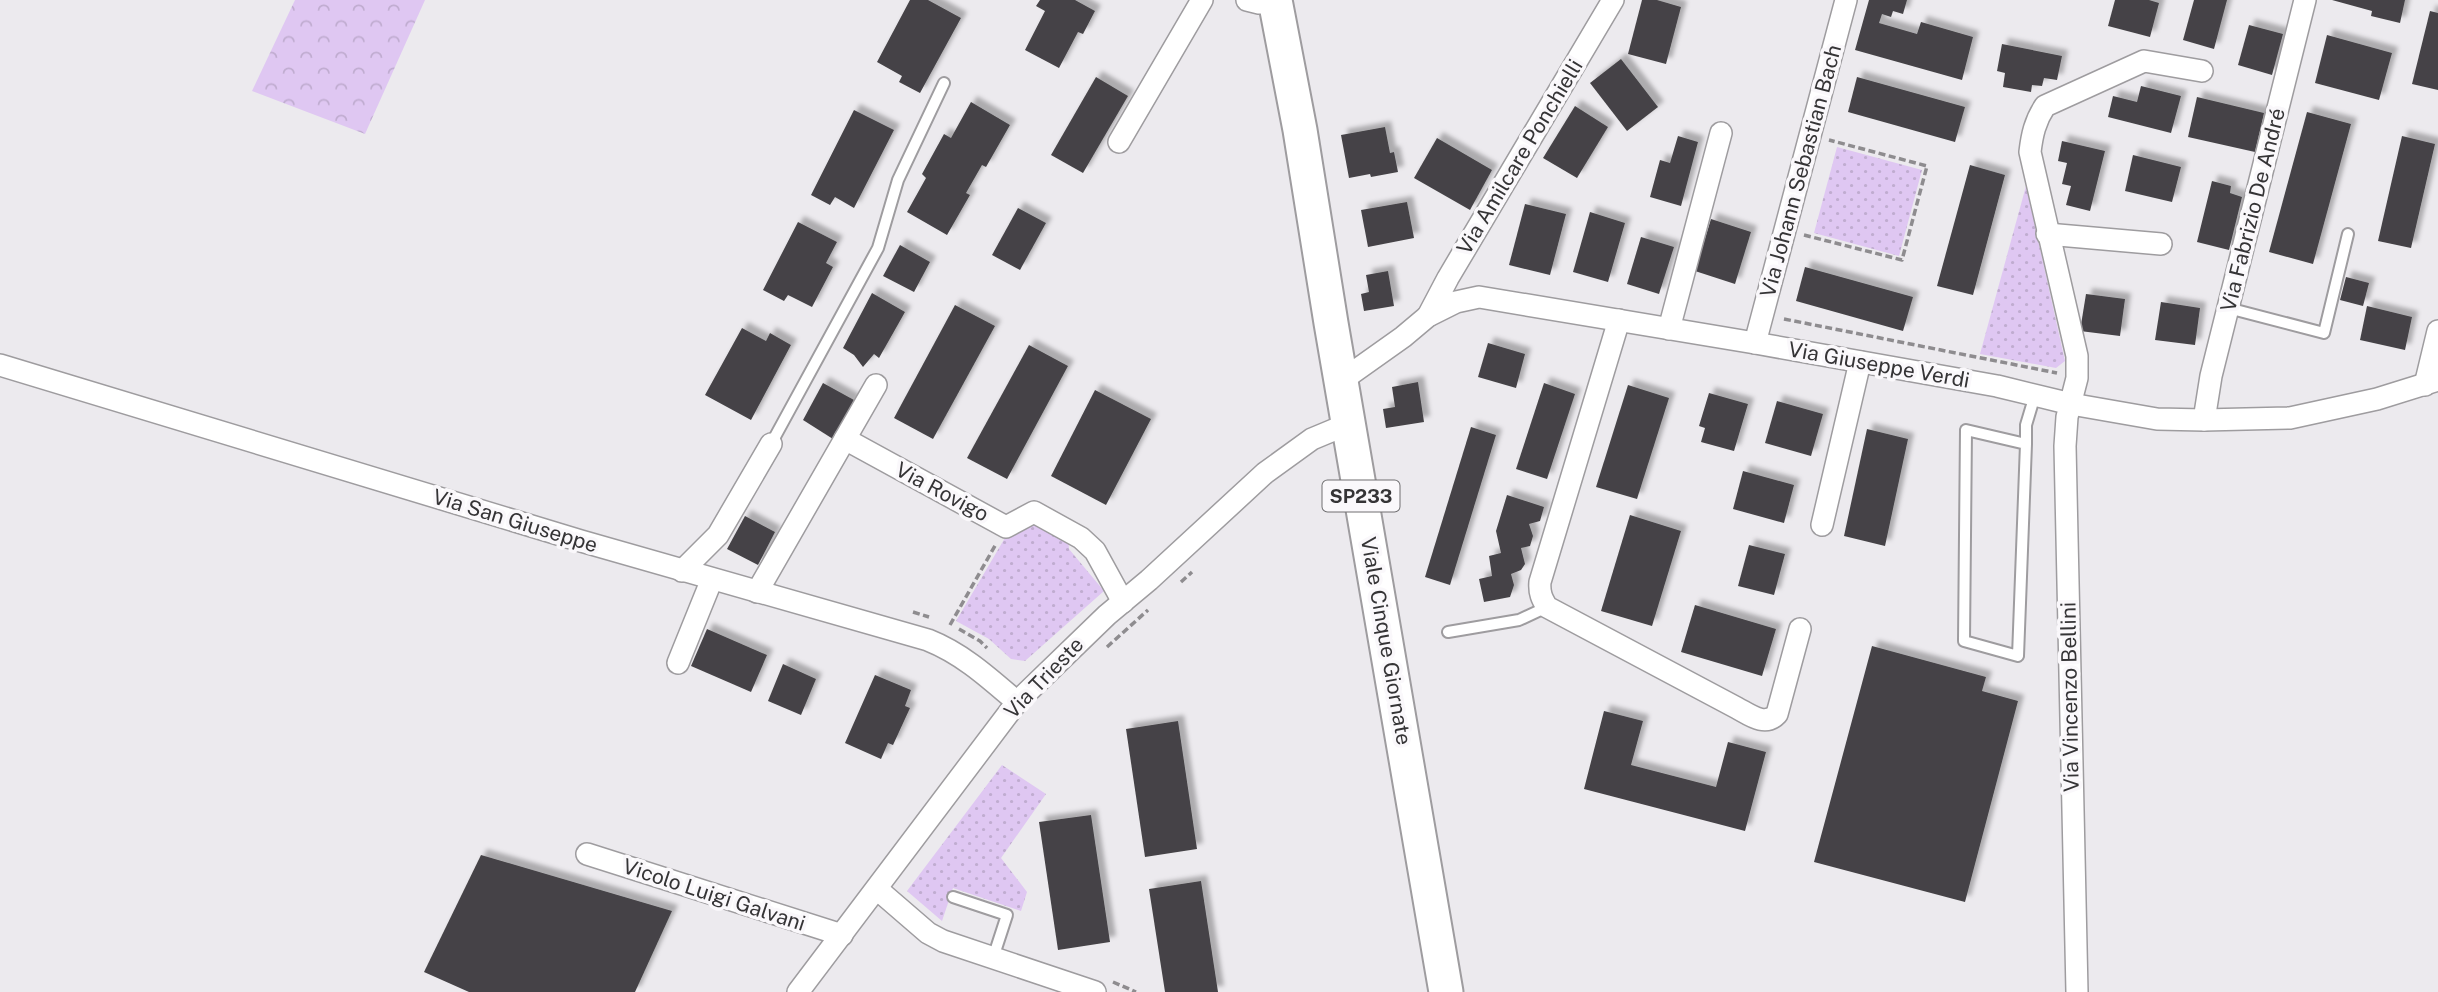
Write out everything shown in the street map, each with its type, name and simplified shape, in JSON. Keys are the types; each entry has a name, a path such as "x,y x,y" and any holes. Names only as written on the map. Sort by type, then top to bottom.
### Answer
{"main road":[{"name":"Viale Cinque Giornate","path":"1266,1 1300,130 1446,992"}],"street":[{"path":"1119,142 1202,0"},
{"name":"Via Amilcare Ponchielli","path":"1428,316 1613,0"},
{"name":"Via Johann Sebastian Bach","path":"1755,343 1846,0"},
{"name":"Via Fabrizio De André","path":"2204,420 2211,376 2305,0"},
{"name":"Via Vincenzo Bellini","path":"2077,992 2065,446 2067,417 2077,378 2077,356 2030,152 2037,118 2045,106 2144,61 2202,71"},
{"path":"1669,329 1721,132"},
{"path":"2047,234 2161,244"},
{"name":"Via Giuseppe Verdi","path":"1341,380 1403,337 1428,316 1456,302 1479,297 1755,343 2157,419 2291,418 2332,410 2431,382"},
{"path":"1619,320 1540,582 1539,592 1547,607 1766,721 1777,714 1800,629"},
{"path":"2431,382 2438,331"},
{"path":"1822,525 1860,362"},
{"name":"Via San Giuseppe","path":"0,365 682,571 940,644 973,665 1017,702"},
{"path":"757,592 876,385"},
{"name":"Via Trieste","path":"798,992 1017,702 1107,615 1265,473 1312,439 1349,424"},
{"name":"Via Rovigo","path":"845,439 1006,527 1034,512 1081,538 1095,551 1123,602"},
{"path":"682,571 718,535 771,444"},
{"path":"678,663 712,579"},
{"name":"Vicolo Luigi Galvani","path":"587,855 842,935"},
{"path":"877,889 928,933 943,941 1096,992"}],"lane":[{"path":"771,444 877,248 898,180 944,83"},
{"path":"2228,308 2324,333 2348,234"},
{"path":"2026,444 1966,429 1964,641 2018,656 2026,444 2026,425 2035,395"},
{"path":"1448,632 1519,620 1547,607"},
{"path":"953,897 1007,915 993,958"}],"path":[{"path":"1785,230 1902,260 1927,166 1810,135"},
{"path":"1769,288 1779,294 1776,306 1778,317 1787,321 2053,373 2063,372 2077,356"},
{"path":"950,625 1006,527"},
{"path":"1171,590 1192,572"},
{"path":"1100,653 1151,608"},
{"path":"911,611 932,618"},
{"path":"941,621 980,640 989,650"}],"green space":[{"path":"295,0 425,0 365,134 252,91"},
{"path":"1837,147 1922,170 1899,256 1814,233"},
{"path":"2026,186 2065,361 2056,368 1980,354"},
{"path":"1034,518 1068,537 1069,549 1104,591 1025,661 1011,659 989,639 956,621 1009,531"},
{"path":"1002,765 1046,794 1001,858 1027,892 1021,911 953,888 942,921 907,891"}],"building":[{"path":"910,0 928,0 961,18 920,93 899,82 902,76 877,62"},
{"path":"1040,0 1075,0 1095,11 1083,34 1078,32 1059,68 1025,50 1045,11 1036,6"},
{"path":"1642,0 1657,0 1681,7 1666,64 1628,54"},
{"path":"1869,0 1907,0 1903,14 1893,11 1891,17 1882,14 1879,23 1917,34 1921,22 1973,37 1962,80 1855,50"},
{"path":"2115,0 2149,0 2159,3 2150,37 2108,26"},
{"path":"2194,0 2227,0 2214,49 2183,40"},
{"path":"2332,0 2405,0 2400,23 2371,16 2372,11"},
{"path":"2430,11 2438,13 2438,90 2412,84"},
{"path":"2249,25 2283,34 2272,75 2238,65"},
{"path":"2327,35 2392,53 2379,100 2315,83"},
{"path":"2002,44 2062,56 2057,80 2044,78 2042,86 2032,85 2031,92 2003,87 2005,73 1997,71"},
{"path":"1621,59 1658,107 1627,131 1590,83"},
{"path":"1096,77 1128,96 1083,173 1051,155"},
{"path":"1857,77 1965,107 1955,142 1848,112"},
{"path":"2141,86 2181,96 2171,133 2108,117 2113,96 2137,102"},
{"path":"2197,97 2264,113 2255,152 2188,137"},
{"path":"971,102 1010,125 986,167 982,165 966,193 970,195 947,235 907,212 926,178 922,174 944,134 951,138"},
{"path":"1575,106 1608,127 1577,178 1543,158"},
{"path":"854,110 894,130 854,208 835,197 830,205 811,195"},
{"path":"2307,112 2351,124 2313,264 2269,252"},
{"path":"1385,127 1390,153 1394,152 1398,172 1349,178 1341,135"},
{"path":"1678,136 1698,142 1681,206 1650,197 1660,160 1670,163"},
{"path":"2402,136 2435,144 2411,248 2378,241"},
{"path":"1437,138 1492,170 1470,210 1414,178"},
{"path":"2062,141 2105,151 2090,211 2066,205 2071,186 2062,184 2067,163 2058,161"},
{"path":"2133,155 2181,167 2172,202 2125,191"},
{"path":"1970,165 2005,175 1973,295 1937,286"},
{"path":"2212,181 2231,186 2230,193 2242,197 2229,250 2197,242"},
{"path":"1407,202 1414,238 1368,247 1361,210"},
{"path":"1525,204 1566,214 1550,275 1509,265"},
{"path":"1018,208 1046,223 1020,270 992,255"},
{"path":"1590,212 1625,223 1608,282 1573,272"},
{"path":"1711,219 1751,232 1735,284 1695,271"},
{"path":"798,222 837,242 826,263 833,267 812,307 788,295 784,301 763,290"},
{"path":"1641,237 1674,247 1659,294 1627,284"},
{"path":"900,245 930,262 914,292 883,276"},
{"path":"1805,267 1913,297 1903,331 1796,301"},
{"path":"1388,271 1394,306 1364,311 1361,294 1369,292 1366,275"},
{"path":"2346,277 2369,283 2363,306 2340,300"},
{"path":"872,293 905,312 879,358 874,354 863,367 854,355 843,348"},
{"path":"2086,294 2125,299 2120,336 2080,331"},
{"path":"2161,302 2200,308 2195,345 2155,340"},
{"path":"955,305 995,326 933,439 894,418"},
{"path":"2367,306 2412,317 2405,350 2360,340"},
{"path":"742,328 766,341 770,333 791,345 751,420 705,395"},
{"path":"1488,343 1525,354 1516,388 1478,377"},
{"path":"1029,345 1068,366 1007,479 967,458"},
{"path":"1418,382 1424,422 1386,428 1383,409 1395,407 1392,387"},
{"path":"823,383 854,400 833,439 803,420"},
{"path":"1544,383 1575,394 1547,479 1516,469"},
{"path":"1628,385 1669,398 1637,499 1596,487"},
{"path":"1095,390 1151,419 1106,505 1051,476"},
{"path":"1709,393 1748,404 1734,451 1701,442 1705,428 1699,426"},
{"path":"1777,401 1823,414 1811,456 1765,443"},
{"path":"1471,427 1496,435 1450,585 1425,577"},
{"path":"1867,429 1908,439 1885,546 1844,536"},
{"path":"1743,471 1794,485 1784,523 1733,509"},
{"path":"1507,495 1544,507 1540,521 1529,524 1533,536 1530,546 1521,548 1525,564 1521,570 1511,574 1514,585 1510,597 1484,602 1479,579 1492,576 1489,556 1501,553 1496,531"},
{"path":"1630,515 1681,531 1652,626 1601,611"},
{"path":"745,516 775,532 758,565 727,549"},
{"path":"1749,545 1785,554 1774,595 1738,586"},
{"path":"1695,605 1776,629 1762,676 1681,652"},
{"path":"707,629 767,655 751,692 691,666"},
{"path":"1872,646 1986,677 1982,691 2018,701 1965,902 1814,862"},
{"path":"783,664 816,679 801,715 768,701"},
{"path":"875,675 911,690 905,706 910,708 893,745 888,743 881,759 845,743"},
{"path":"1604,711 1643,721 1631,765 1716,787 1728,742 1766,752 1745,831 1584,789"},
{"path":"1178,721 1197,849 1145,857 1126,729"},
{"path":"1091,815 1110,942 1058,950 1039,822"},
{"path":"481,855 672,911 635,992 469,992 424,972"},
{"path":"1201,881 1218,992 1165,992 1149,889"}]}
